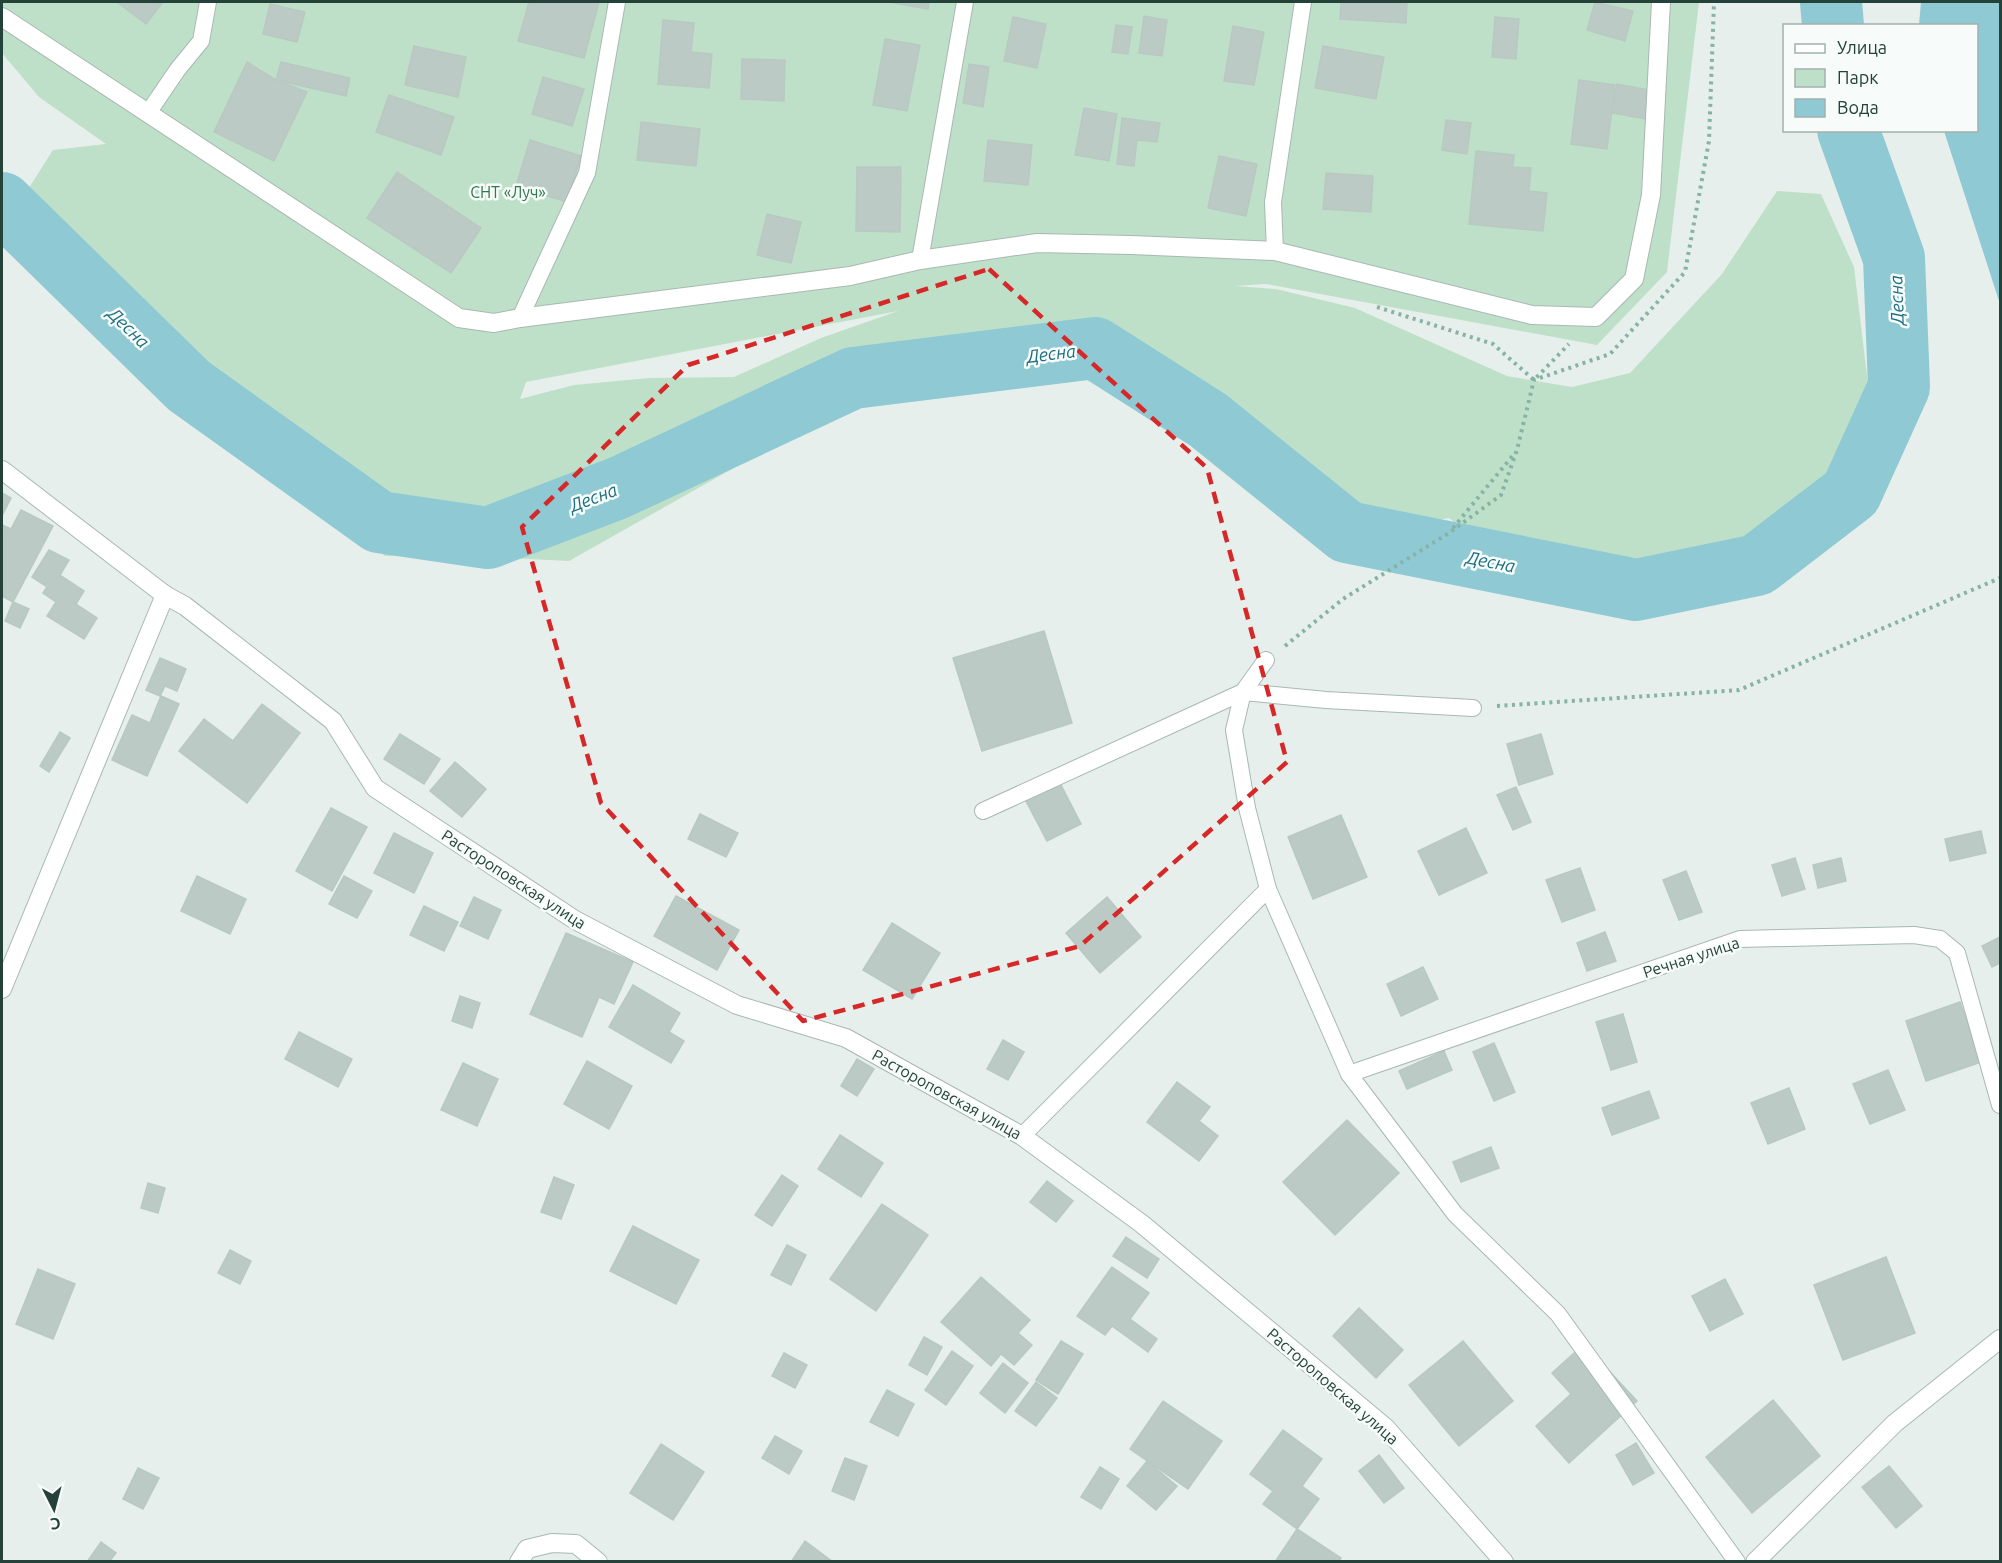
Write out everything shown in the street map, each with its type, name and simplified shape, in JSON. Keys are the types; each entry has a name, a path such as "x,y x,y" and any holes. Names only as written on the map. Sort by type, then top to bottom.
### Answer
{"street":[{"path":"2,17 459,318 494,323 850,276 920,260 1037,243 1131,244 1275,251 1532,315 1596,317 1634,279 1651,195 1661,2"},
{"path":"2,470 165,595 2,989"},
{"name":"Растороповская улица","path":"165,595 185,606 333,721 375,788 575,920 737,1005 846,1038 1022,1136 1142,1224 1386,1428 1504,1562"},
{"path":"1755,1562 1895,1424 2001,1339"},
{"path":"519,1562 527,1549 552,1543 576,1544 598,1562"}],"lane":[{"path":"148,113 178,69 201,41 208,2"},
{"path":"520,318 587,173 617,2"},
{"path":"920,260 965,2"},
{"path":"1275,251 1273,202 1303,2"},
{"path":"1266,660 1243,692 1234,730 1247,808 1268,889 1349,1074 1455,1214 1558,1314 1737,1562"},
{"path":"983,812 1243,692 1326,700 1473,708"},
{"path":"1022,1136 1268,889"},
{"name":"Речная улица","path":"1349,1074 1740,939 1914,935 1940,939 1957,953 2001,1105"}],"path":[{"path":"1366,303 1493,344 1534,380 1596,317"},
{"path":"1266,660 1343,600 1449,533 1517,450"},
{"path":"1473,708 1739,690 2001,578"}],"highlighted area":[{"path":"989,269 1207,468 1287,762 1080,946 803,1021 601,803 522,527 688,365"}],"green space":[{"name":"СНТ «Луч»","path":"2,2 1699,2 1667,272 1597,345 1266,284 1235,286 1276,289 1355,308 1507,376 1572,387 1630,373 1722,274 1777,191 1821,194 1854,267 1868,384 1843,476 1749,552 1633,582 1521,578 1476,565 1473,536 1449,518 1429,522 1400,523 1328,508 1276,459 1205,398 1042,341 938,355 836,378 732,469 569,561 467,556 385,556 165,383 20,251 27,191 53,150 106,144 39,97 2,53","holes":["898,311 821,338 734,377 649,378 574,385 520,399 526,382"]}],"water":[{"path":"1921,2 2000,2 2000,304 1944,132 1978,132 1978,24 1919,24"}],"building":[{"path":"117,2 163,2 146,24"},
{"path":"529,2 599,2 584,58 518,41"},
{"path":"889,2 929,2 928,9"},
{"path":"1341,2 1407,2 1406,23 1340,19"},
{"path":"1595,2 1633,11 1625,41 1587,30"},
{"path":"270,4 305,12 297,42 263,34"},
{"path":"1144,16 1167,20 1162,56 1139,53"},
{"path":"1013,17 1046,24 1037,68 1004,61"},
{"path":"1495,17 1519,19 1516,59 1492,57"},
{"path":"663,20 694,23 691,52 712,54 709,88 658,84"},
{"path":"1116,25 1132,27 1128,54 1112,52"},
{"path":"1233,26 1264,32 1254,85 1224,81"},
{"path":"885,39 920,45 907,111 873,105"},
{"path":"414,46 466,57 458,97 405,85"},
{"path":"1323,46 1384,57 1376,99 1315,88"},
{"path":"742,59 785,60 784,101 741,99"},
{"path":"247,62 276,80 307,92 274,161 214,132"},
{"path":"281,62 350,78 346,96 276,80"},
{"path":"969,64 989,67 983,107 963,103"},
{"path":"543,77 584,89 572,126 532,114"},
{"path":"1579,80 1615,85 1607,149 1571,144"},
{"path":"1617,84 1650,90 1645,119 1612,113"},
{"path":"389,95 454,117 441,155 376,132"},
{"path":"1084,108 1117,114 1109,161 1075,155"},
{"path":"1122,118 1160,123 1157,142 1137,140 1134,166 1117,164"},
{"path":"1446,120 1471,123 1467,154 1442,150"},
{"path":"641,122 700,129 696,166 637,160"},
{"path":"530,140 581,156 567,202 516,186"},
{"path":"988,140 1032,145 1028,185 984,181"},
{"path":"1476,151 1514,155 1513,167 1531,168 1529,191 1547,193 1543,231 1469,224"},
{"path":"1219,156 1257,164 1246,216 1208,208"},
{"path":"857,167 901,167 900,232 856,231"},
{"path":"397,172 481,228 451,273 367,218"},
{"path":"1326,173 1373,176 1371,212 1323,209"},
{"path":"767,214 801,222 791,263 757,255"},
{"path":"2,493 11,498 2,516"},
{"path":"21,510 53,526 13,602 2,596 2,525 11,529"},
{"path":"49,550 69,560 60,575 84,591 76,604 97,618 84,639 47,616 56,602 43,593 47,587 32,577"},
{"path":"13,602 29,609 20,628 5,621"},
{"path":"1044,631 1072,723 982,751 953,658"},
{"path":"160,658 186,669 177,691 165,686 160,696 146,690"},
{"path":"161,696 179,704 147,776 112,760 132,715 150,723"},
{"path":"262,704 300,733 247,803 179,751 204,719 233,741"},
{"path":"60,732 70,738 49,772 40,766"},
{"path":"400,734 440,759 424,784 384,759"},
{"path":"1541,734 1553,774 1519,785 1507,744"},
{"path":"455,762 486,789 462,817 430,791"},
{"path":"1060,783 1081,824 1047,841 1026,801"},
{"path":"1516,787 1531,822 1513,830 1497,795"},
{"path":"331,808 367,827 332,891 296,871"},
{"path":"700,814 738,833 726,857 688,839"},
{"path":"1341,815 1367,877 1313,899 1288,837"},
{"path":"1466,828 1487,873 1439,895 1418,851"},
{"path":"1981,831 1986,853 1950,861 1945,839"},
{"path":"394,833 433,853 414,893 374,873"},
{"path":"1795,858 1805,889 1782,896 1772,865"},
{"path":"1841,858 1846,881 1818,888 1813,865"},
{"path":"1580,868 1595,910 1562,922 1546,880"},
{"path":"1686,871 1702,912 1679,920 1663,880"},
{"path":"197,876 246,899 230,934 181,911"},
{"path":"344,876 372,891 357,918 329,904"},
{"path":"676,896 739,930 717,970 654,936"},
{"path":"474,897 501,910 488,939 460,926"},
{"path":"1107,897 1141,937 1100,973 1066,933"},
{"path":"424,906 458,922 444,951 410,935"},
{"path":"892,923 940,953 912,999 863,970"},
{"path":"1605,932 1616,961 1587,971 1577,943"},
{"path":"566,933 633,962 614,1004 599,997 582,1037 530,1014"},
{"path":"2000,937 2000,963 1992,967 1982,946"},
{"path":"1423,967 1438,999 1401,1016 1387,984"},
{"path":"633,985 680,1013 669,1032 684,1041 671,1063 609,1027"},
{"path":"460,996 480,1003 472,1028 452,1021"},
{"path":"1960,1002 1981,1062 1926,1081 1906,1021"},
{"path":"1623,1014 1637,1062 1611,1070 1596,1022"},
{"path":"299,1032 352,1059 338,1087 285,1059"},
{"path":"1003,1040 1024,1052 1008,1080 987,1069"},
{"path":"1494,1043 1515,1092 1494,1101 1473,1052"},
{"path":"1444,1051 1452,1070 1407,1089 1399,1071"},
{"path":"857,1059 874,1069 857,1096 841,1086"},
{"path":"587,1061 632,1086 609,1129 564,1104"},
{"path":"463,1063 498,1079 477,1126 441,1110"},
{"path":"1888,1070 1905,1110 1870,1124 1853,1084"},
{"path":"1177,1082 1210,1107 1199,1121 1218,1136 1199,1161 1147,1122"},
{"path":"1789,1088 1805,1129 1768,1144 1751,1103"},
{"path":"1649,1091 1659,1118 1612,1135 1602,1108"},
{"path":"1347,1120 1399,1173 1335,1235 1283,1182"},
{"path":"840,1135 883,1163 861,1197 818,1169"},
{"path":"1491,1147 1499,1168 1461,1182 1453,1162"},
{"path":"782,1175 798,1186 772,1226 755,1215"},
{"path":"554,1177 574,1185 561,1219 541,1212"},
{"path":"1047,1181 1073,1201 1056,1222 1030,1202"},
{"path":"148,1183 165,1188 158,1213 141,1208"},
{"path":"882,1204 928,1235 876,1311 830,1279"},
{"path":"633,1226 699,1260 676,1304 610,1271"},
{"path":"1126,1237 1159,1259 1147,1278 1113,1256"},
{"path":"787,1245 806,1255 791,1285 771,1275"},
{"path":"230,1250 251,1261 240,1284 218,1273"},
{"path":"1886,1257 1915,1333 1843,1360 1814,1285"},
{"path":"1112,1267 1149,1293 1130,1319 1157,1339 1148,1352 1112,1326 1105,1335 1077,1316"},
{"path":"38,1269 75,1284 53,1339 16,1324"},
{"path":"981,1277 1030,1320 1018,1333 1032,1345 1014,1365 1001,1354 991,1366 941,1322"},
{"path":"1725,1279 1743,1314 1710,1331 1692,1296"},
{"path":"1359,1308 1403,1350 1376,1378 1333,1336"},
{"path":"924,1337 942,1347 927,1375 909,1365"},
{"path":"1061,1341 1083,1354 1058,1394 1036,1380"},
{"path":"1463,1341 1513,1401 1459,1446 1409,1385"},
{"path":"1584,1344 1637,1401 1569,1463 1536,1426 1571,1394 1552,1373"},
{"path":"952,1351 973,1366 946,1405 925,1390"},
{"path":"784,1353 807,1365 795,1388 772,1376"},
{"path":"1003,1363 1028,1383 1005,1413 980,1393"},
{"path":"1036,1382 1057,1398 1036,1426 1015,1411"},
{"path":"887,1390 914,1404 898,1436 870,1422"},
{"path":"1773,1400 1820,1456 1752,1513 1706,1457"},
{"path":"1163,1401 1222,1441 1188,1489 1130,1449"},
{"path":"1283,1430 1322,1459 1302,1486 1319,1499 1297,1529 1263,1504 1273,1491 1250,1474"},
{"path":"775,1436 802,1451 789,1474 762,1458"},
{"path":"1636,1443 1654,1473 1633,1485 1616,1455"},
{"path":"661,1444 704,1472 673,1520 630,1493"},
{"path":"1379,1455 1404,1488 1384,1503 1359,1471"},
{"path":"845,1458 867,1466 854,1500 832,1491"},
{"path":"1147,1461 1177,1486 1156,1510 1127,1486"},
{"path":"1889,1466 1922,1506 1896,1528 1862,1487"},
{"path":"1100,1467 1119,1479 1101,1509 1081,1497"},
{"path":"138,1468 159,1478 143,1509 123,1499"},
{"path":"1297,1529 1341,1558 1339,1562 1275,1562"},
{"path":"805,1541 833,1562 791,1562"},
{"path":"101,1542 116,1553 109,1562 87,1562"}],"waterway":[{"name":"Десна","path":"1831,2 1833,24"},
{"name":"Десна","path":"2,203 189,386 379,522 488,538 618,488 853,378 1095,348 1208,420 1347,532 1636,590 1757,565 1851,493 1899,387 1894,258 1849,132"}]}
